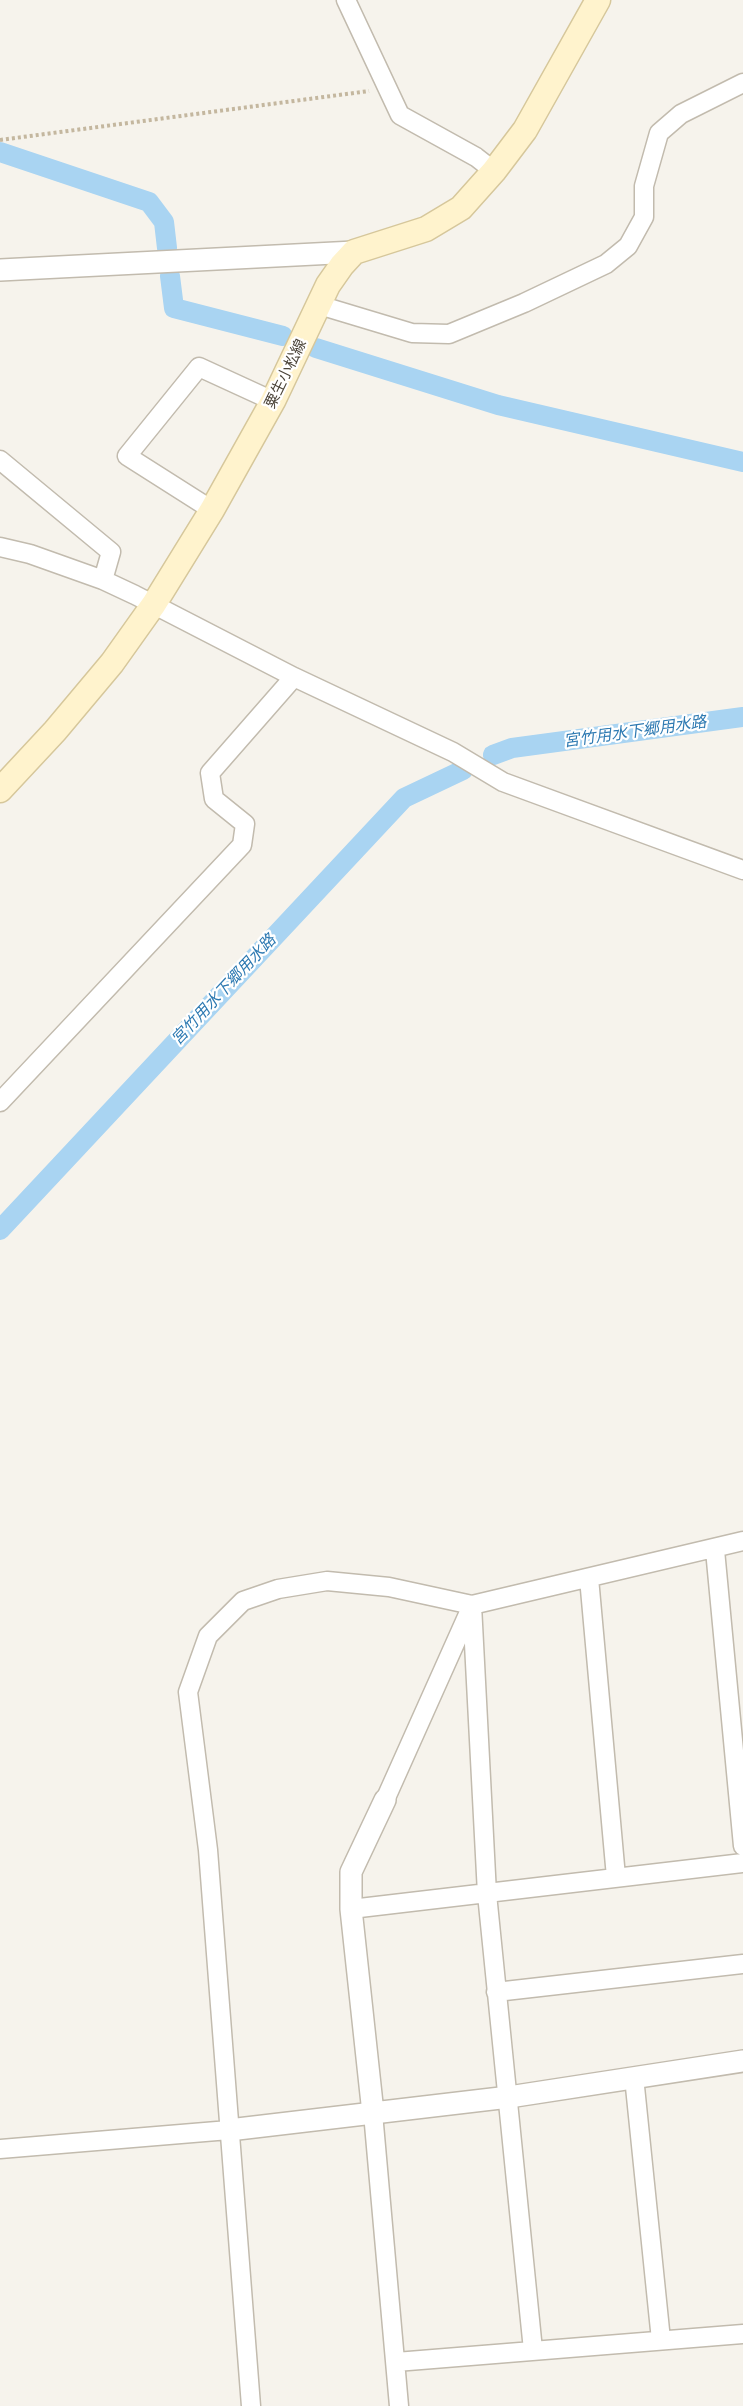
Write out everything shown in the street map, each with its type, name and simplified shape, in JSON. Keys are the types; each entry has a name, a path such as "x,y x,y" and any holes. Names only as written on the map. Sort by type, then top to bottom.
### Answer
{"main road":[{"path":"354,252 426,229 461,208 494,171 525,130 598,0"},
{"name":"粟生小松線","path":"0,790 55,731 112,663 154,604 212,510 273,401 333,279 354,252"}],"street":[{"path":"346,0 400,116 476,157 494,171"},
{"path":"319,305 412,333 449,334 524,303 606,264 628,246 645,217 644,186 659,132 681,114 743,83"},
{"path":"0,270 354,252"},
{"path":"212,510 127,456 199,367 273,401"},
{"path":"0,460 111,552 103,580"},
{"path":"0,547 30,554 103,580 294,677 453,752 503,782 743,870"},
{"path":"0,1102 242,845 245,824 214,799 210,773 294,677"},
{"path":"251,2406 208,1850 188,1692 208,1636 243,1601 278,1589 327,1581 389,1587 472,1605 715,1550 743,1541"},
{"path":"715,1550 735,1699 743,1846"},
{"path":"589,1578 616,1877"},
{"path":"399,2406 373,2113 351,1909 351,1872 472,1605"},
{"path":"472,1605 487,1894 533,2350"},
{"path":"351,1909 743,1863"},
{"path":"496,1992 743,1964"},
{"path":"0,2149 229,2130 509,2097 743,2061"},
{"path":"634,2077 661,2340"},
{"path":"396,2362 743,2334"}],"path":[{"path":"0,140 387,88"}],"waterway":[{"path":"0,152 149,202 164,222 167,248"},
{"path":"170,276 174,308 283,336"},
{"path":"316,348 498,405 743,462"},
{"name":"宮竹用水下郷用水路","path":"493,755 512,748 743,717"},
{"name":"宮竹用水下郷用水路","path":"0,1230 404,798 463,770"}]}
